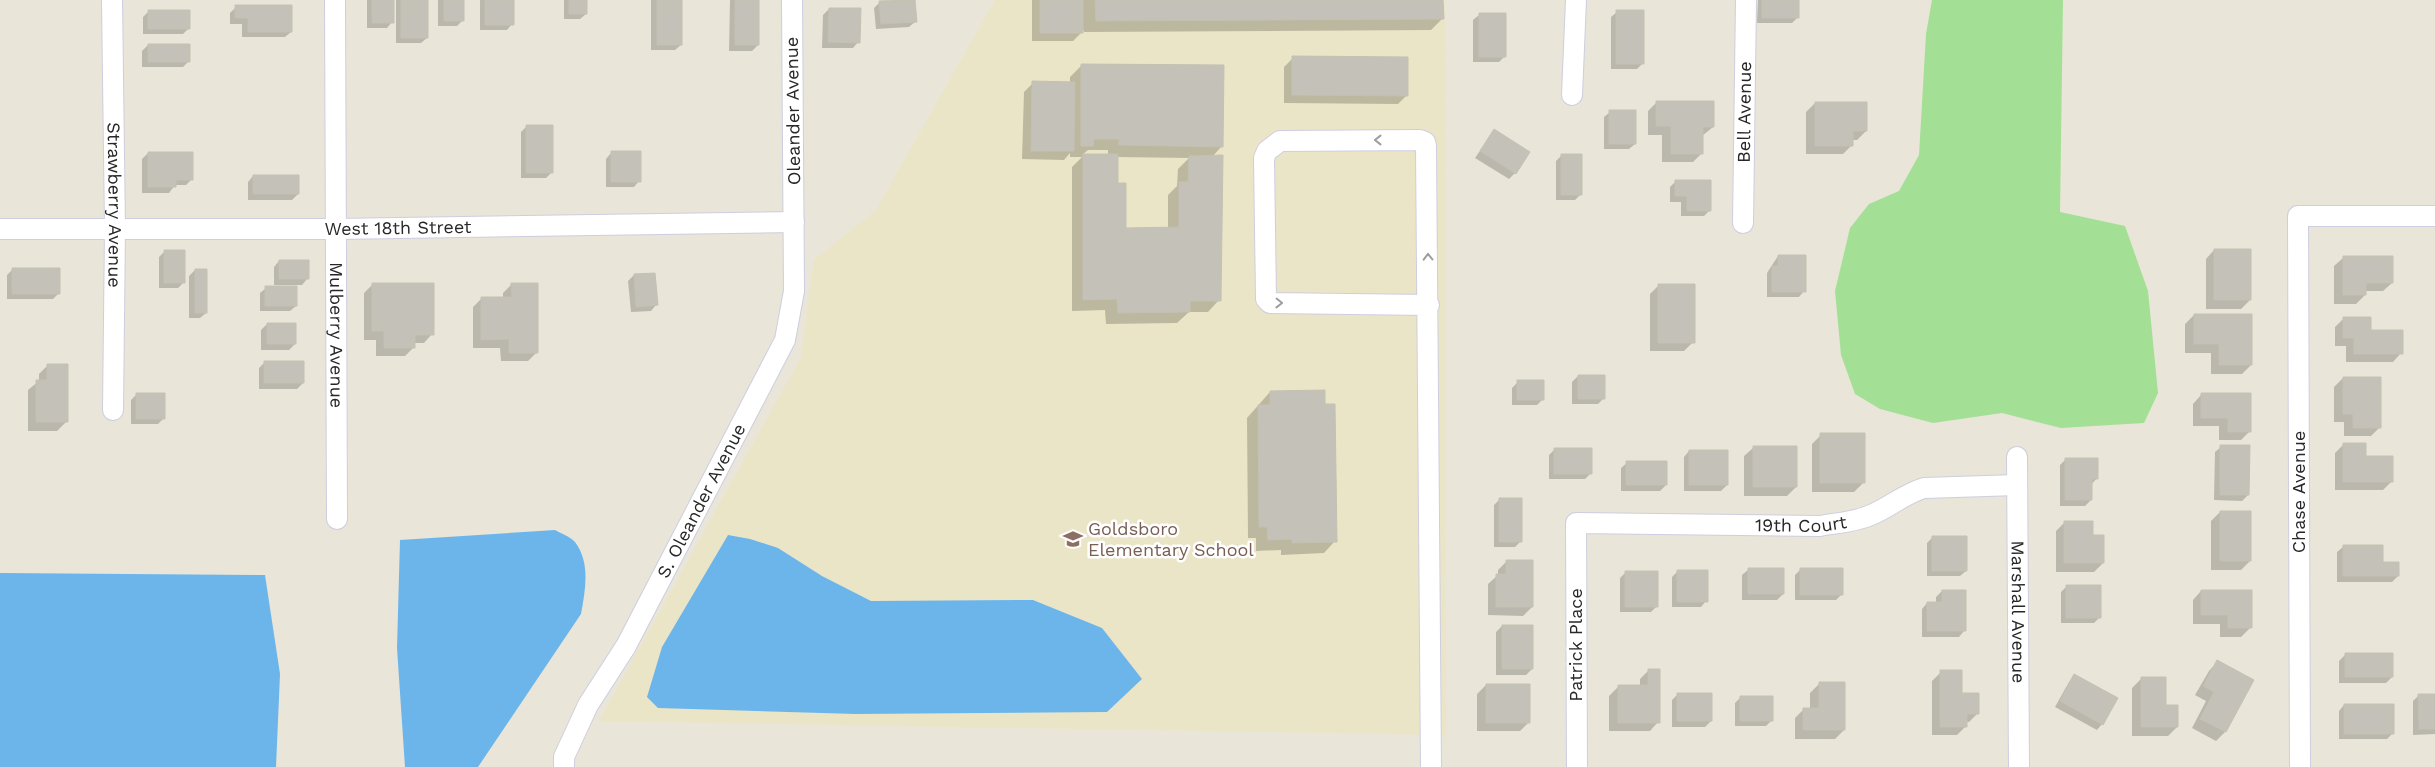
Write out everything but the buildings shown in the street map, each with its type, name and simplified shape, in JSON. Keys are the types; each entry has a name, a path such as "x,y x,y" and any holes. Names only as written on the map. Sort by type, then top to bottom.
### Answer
{"street":[{"name":"Strawberry Avenue","path":"112,0 115,229 113,410"},
{"name":"Mulberry Avenue","path":"335,0 337,519"},
{"name":"Oleander Avenue","path":"792,0 794,222"},
{"path":"1572,95 1576,0"},
{"name":"Bell Avenue","path":"1743,223 1746,0"},
{"path":"1429,306 1270,303 1264,293 1264,158 1267,150 1280,141 1425,142 1429,306 1431,767"},
{"name":"Chase Avenue","path":"2300,767 2298,216 2435,216"},
{"name":"West 18th Street","path":"0,229 336,229 794,222"},
{"name":"S. Oleander Avenue","path":"564,767 564,757 588,705 626,646 785,340 794,291 794,222"},
{"name":"Marshall Avenue","path":"2016,457 2019,767"},
{"name":"19th Court","path":"1576,523 1820,526 1852,521 1872,515 1910,492 1924,488 2017,485"},
{"name":"Patrick Place","path":"1576,523 1576,767"}],"shaded area":[{"name":"Goldsboro Elementary School","path":"995,0 1445,0 1446,735 599,721 801,357 814,260 876,210"}],"green space":[{"path":"1932,0 2063,0 2060,212 2125,226 2148,291 2158,393 2144,423 2061,428 2002,413 1933,423 1880,409 1855,394 1841,355 1835,291 1850,228 1869,204 1899,191 1919,155 1926,34"}],"water":[{"path":"555,530 575,542 583,559 586,577 581,614 478,767 405,767 397,648 400,540"},
{"path":"728,535 750,539 778,548 822,576 871,601 1033,600 1102,628 1142,679 1107,712 856,714 658,708 647,697 662,647"},
{"path":"0,573 265,575 280,674 276,767 0,767"}],"place":[{"name":"Goldsboro Elementary School","path":"1073,539"}]}
